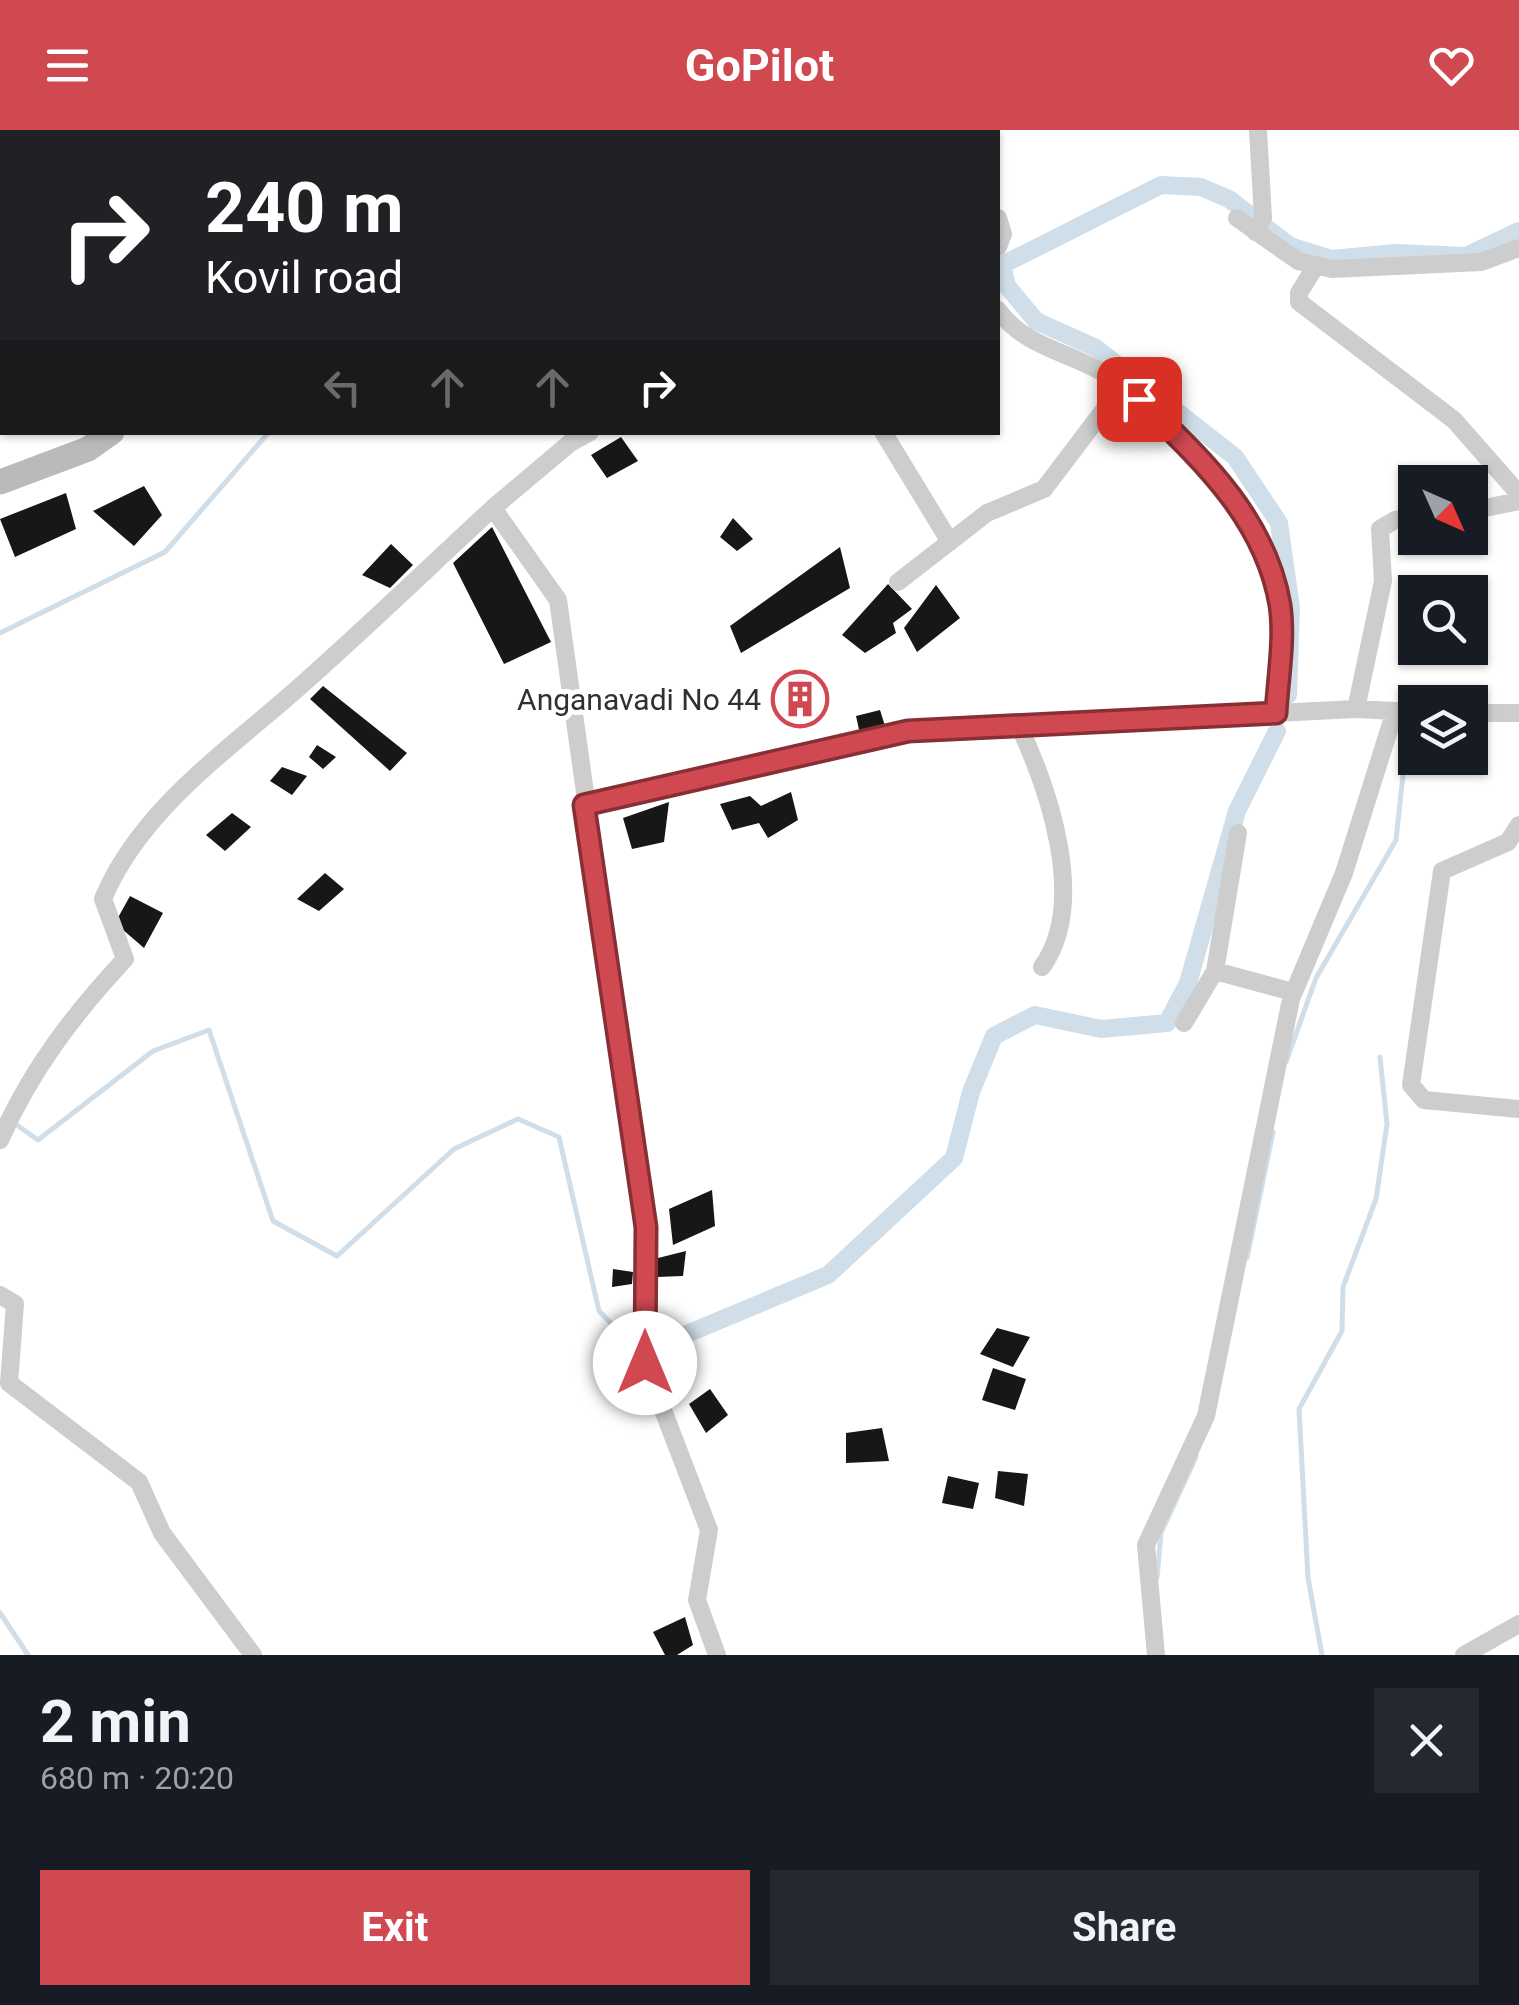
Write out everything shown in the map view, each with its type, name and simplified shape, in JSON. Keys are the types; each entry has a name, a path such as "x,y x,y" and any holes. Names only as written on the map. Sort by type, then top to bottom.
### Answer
{"street":[{"path":"1255,232 1263,218 1258,130"},
{"path":"1237,218 1315,267 1348,270 1481,262 1519,248"},
{"path":"1315,267 1299,293 1299,302 1454,420 1519,498 1488,506"},
{"path":"1000,312 1023,335 1102,372 1122,386 1216,473 1260,545 1280,609 1276,713"},
{"path":"898,582 998,506 1035,496 1044,489 1122,386"},
{"path":"0,482 88,449 108,435"},
{"path":"0,1138 36,1067 76,1012 125,959 103,899 116,867 186,786 300,687 493,508 585,435"},
{"path":"886,435 950,542"},
{"path":"493,508 558,600 646,1227 645,1363 710,1530 698,1600 717,1655"},
{"path":"1356,709 1381,591 1380,528 1398,520"},
{"path":"584,805 908,731 1356,709 1398,711"},
{"path":"1156,1655 1146,1546 1206,1416 1293,992 1344,874 1395,711"},
{"path":"1488,713 1519,714"},
{"path":"1018,726 1054,810 1061,854 1058,939 1042,968"},
{"path":"1519,824 1508,842 1442,872 1411,1085 1424,1100 1519,1109"},
{"path":"1184,1023 1215,971 1238,834"},
{"path":"1215,971 1293,992"},
{"path":"0,1295 14,1304 17,1316 9,1383 140,1482 162,1533 253,1655"},
{"path":"1464,1655 1519,1624"}],"building":[{"path":"621,437 638,461 607,478 591,455"},
{"path":"144,486 162,515 134,546 93,511"},
{"path":"66,493 76,529 15,557 0,519"},
{"path":"733,518 753,539 737,551 720,537"},
{"path":"492,527 551,642 504,664 453,563"},
{"path":"391,544 413,565 390,588 362,575"},
{"path":"840,547 850,588 741,653 730,626"},
{"path":"888,584 912,609 893,623 896,633 865,653 842,635"},
{"path":"936,585 960,618 917,652 904,628"},
{"name":"Anganavadi No 44","path":"803,685 812,705 797,713 787,693"},
{"path":"323,686 407,753 390,771 310,699"},
{"path":"880,710 886,729 861,739 856,716"},
{"path":"317,745 336,757 323,769 309,757"},
{"path":"282,767 307,776 292,795 270,781"},
{"path":"791,792 798,820 768,838 759,823 732,830 720,804 750,796 761,806"},
{"path":"669,802 664,842 632,849 623,818"},
{"path":"232,813 251,827 225,851 206,835"},
{"path":"325,873 344,889 319,911 297,899"},
{"path":"130,896 163,913 144,948 115,923"},
{"path":"712,1190 715,1226 673,1245 669,1209"},
{"path":"686,1251 683,1276 657,1277 658,1258"},
{"path":"613,1269 633,1272 632,1284 612,1287"},
{"path":"997,1328 1030,1337 1013,1367 980,1354"},
{"path":"993,1368 1026,1379 1015,1410 982,1400"},
{"path":"710,1389 728,1415 706,1433 689,1404"},
{"path":"882,1428 889,1461 846,1463 846,1433"},
{"path":"998,1471 1028,1474 1024,1506 995,1498"},
{"path":"948,1476 979,1483 973,1509 942,1503"},
{"path":"685,1617 693,1645 677,1655 665,1655 653,1632"}],"waterway":[{"path":"1288,695 1291,608 1279,523 1235,457 1096,348 1036,321 1007,286 1002,265 1161,185 1201,187 1229,199 1290,246 1332,259 1395,253 1466,256 1519,231"},
{"path":"0,633 165,552 266,435"},
{"path":"654,1338 677,1338 828,1275 954,1158 971,1092 994,1036 1035,1015 1101,1029 1167,1023 1188,983 1237,811 1277,731"},
{"path":"1286,1062 1316,978 1396,840 1403,775"},
{"path":"17,1125 38,1140 153,1051 209,1030 273,1221 337,1256 454,1149 518,1119 559,1137 599,1311 625,1338 635,1338"},
{"path":"1322,1655 1308,1578 1299,1409 1342,1331 1343,1287 1376,1199 1387,1124 1380,1057"},
{"path":"1247,1258 1273,1132"},
{"path":"1157,1578 1161,1533 1196,1457"},
{"path":"0,1613 28,1655"}],"place":[{"name":"Anganavadi No 44","path":"800,699"}],"route":[{"path":"645,1363 646,1227 584,805 773,765 908,731 1276,713 1280,609 1260,545 1233,495 1216,473 1139,399"}]}
